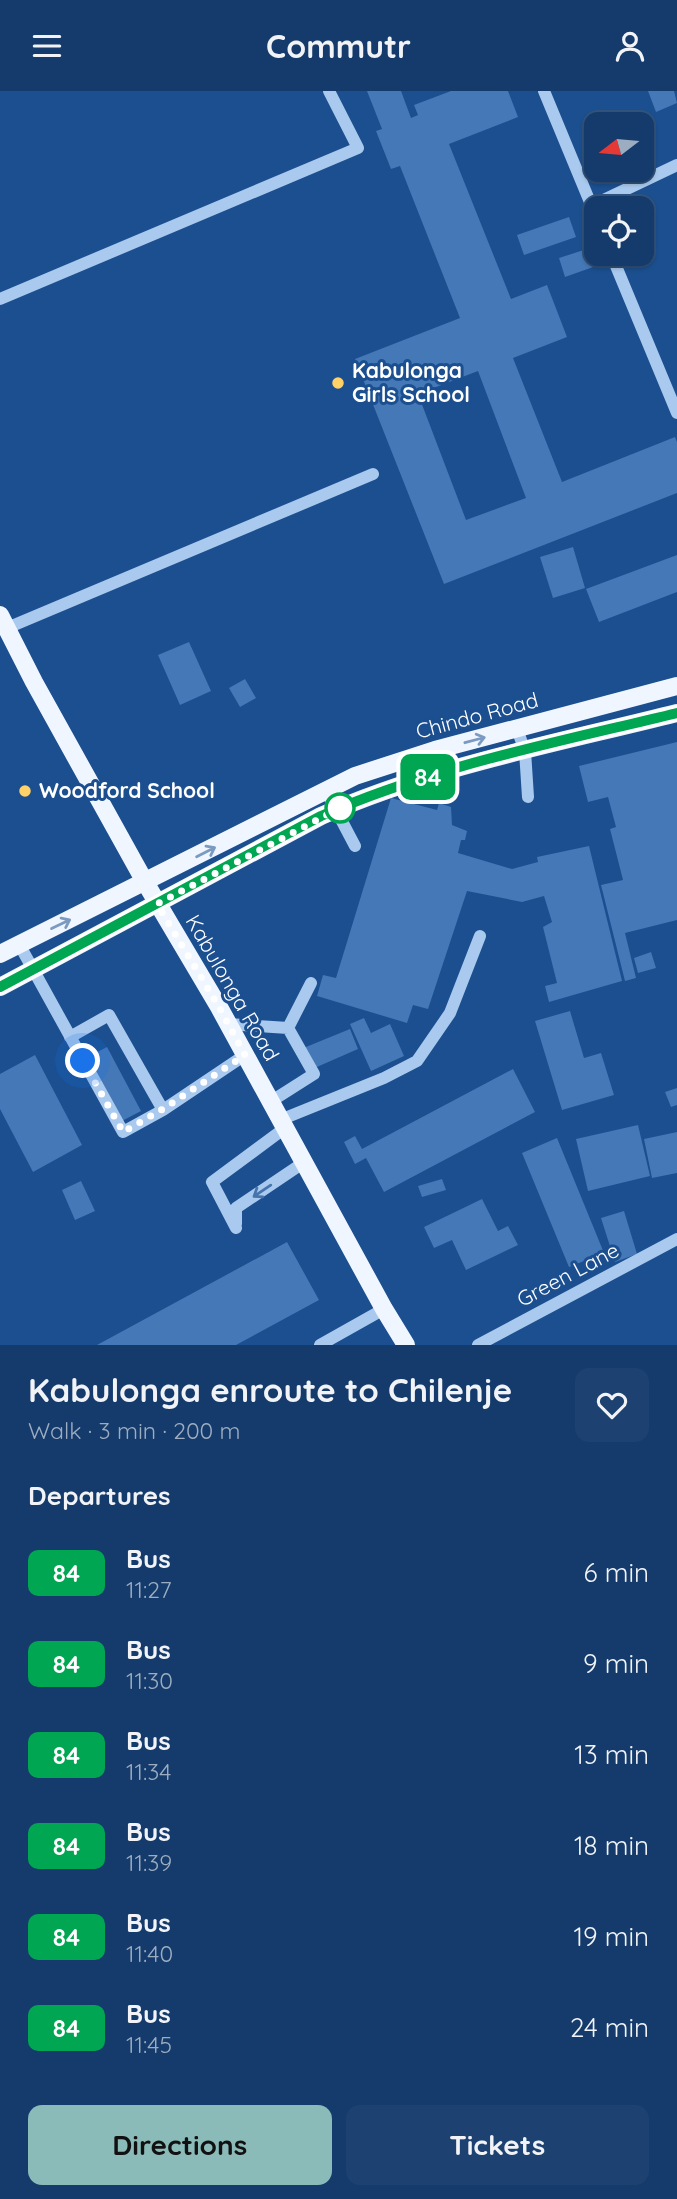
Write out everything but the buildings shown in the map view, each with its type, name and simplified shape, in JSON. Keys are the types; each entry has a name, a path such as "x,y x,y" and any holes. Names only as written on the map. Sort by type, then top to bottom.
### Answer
{"main road":[{"name":"Kabulonga Road","path":"4,622 34,682 145,883 228,1024 406,1345"},
{"name":"Chindo Road","path":"0,954 355,776 677,686"},
{"path":"0,987 336,810 366,797 444,772 677,713"}],"street":[{"path":"0,299 358,148 329,91"},
{"path":"544,91 587,196"},
{"path":"612,196 677,165"},
{"path":"617,266 671,380 677,413"},
{"path":"4,622 373,474"},
{"path":"517,729 525,751 528,797"},
{"path":"326,791 355,846"},
{"path":"303,1163 236,1208 236,1228 212,1182 282,1124 417,1061 450,1013 480,936"},
{"path":"19,944 123,1132 245,1055"},
{"path":"288,1028 311,983"},
{"path":"70,1037 109,1014 163,1109"},
{"path":"228,1024 288,1028"},
{"path":"270,1102 314,1074 288,1028"},
{"name":"Green Lane","path":"478,1345 677,1240"},
{"path":"320,1345 384,1309"}],"bus line":[{"name":"84","path":"0,987 321,816 366,797 444,772 677,713"}],"place":[{"name":"Kabulonga Girls School","path":"338,383"},
{"name":"Woodford School","path":"25,791"}],"route":[{"path":"83,1061 123,1132 245,1055 157,904 340,808"}]}
